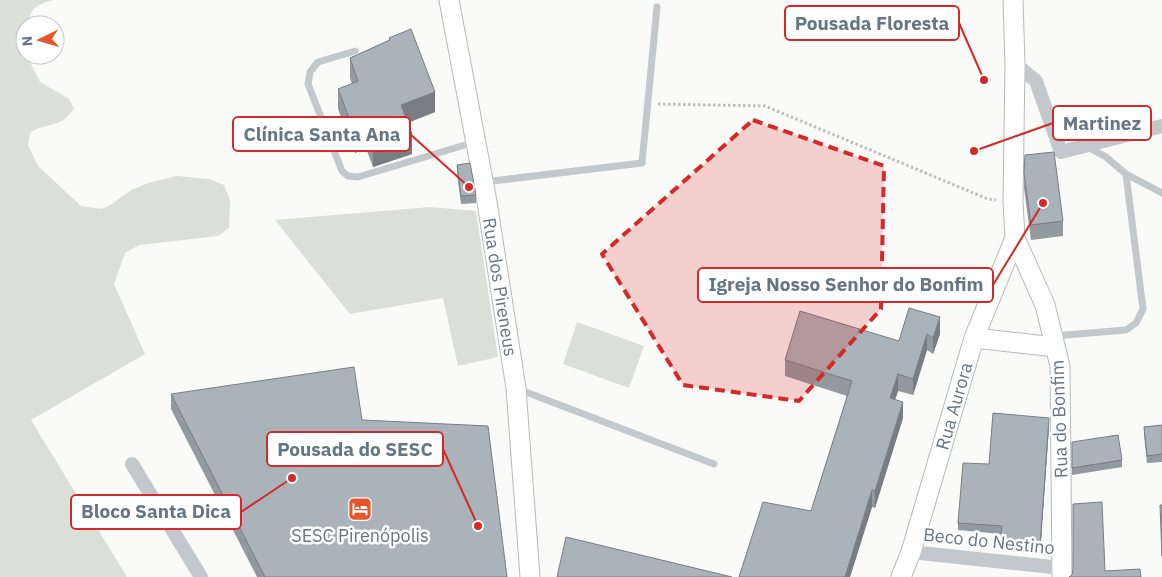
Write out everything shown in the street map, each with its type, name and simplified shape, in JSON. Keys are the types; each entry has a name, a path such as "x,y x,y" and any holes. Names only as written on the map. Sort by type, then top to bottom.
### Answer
{"main road":[{"name":"Rua dos Pireneus","path":"449,0 484,182 516,388 530,577"},
{"path":"1013,0 1015,64 1013,202 1016,238"},
{"name":"Rua do Bonfim","path":"1016,238 1045,304 1060,366 1062,572"},
{"name":"Rua Aurora","path":"901,577 911,552 974,338 1016,238"},
{"path":"974,338 1054,341"}],"street":[{"path":"1015,64 1036,81 1061,152 1162,126"},
{"path":"132,464 201,577"},
{"name":"Beco do Nestino","path":"911,552 1062,572"}],"lane":[{"path":"484,182 642,163 657,6"},
{"path":"356,51 318,62 310,72 308,84 342,171 348,176 358,177 476,142"},
{"path":"1085,146 1106,157 1126,174 1162,193"},
{"path":"1054,341 1126,330 1136,324 1143,309 1126,174"},
{"path":"516,388 714,464"}],"path":[{"path":"648,103 765,106 988,198 1013,202"}],"highlighted area":[{"path":"753,120 884,166 881,309 799,401 683,385 602,254"}],"shaded area":[{"path":"0,0 54,0 36,7 31,15 15,15 15,65 32,65 40,82 69,99 74,109 61,122 39,128 30,133 28,145 38,166 81,206 102,209 131,190 148,183 177,176 209,179 224,185 230,200 229,228 218,236 139,245 125,253 114,284 145,354 31,420 127,577 0,577"},
{"path":"430,207 476,211 498,357 458,366 443,298 350,314 275,220"},
{"path":"577,322 644,346 629,388 563,364"}],"building":[{"path":"411,29 435,92 401,105 412,134 373,147 366,128 355,133 338,89 358,81 350,58"},
{"path":"1054,152 1063,221 1031,225 1024,173 1025,155"},
{"path":"470,163 476,195 461,196 457,165"},
{"path":"909,308 940,317 933,338 927,334 913,379 898,374 890,398 903,402 875,491 872,490 845,577 739,577 763,502 811,511 852,381 785,360 800,311 899,341"},
{"name":"SESC Pirenópolis","path":"354,367 362,420 488,426 507,577 265,577 171,394"},
{"path":"993,413 1049,418 1040,546 1000,542 1002,526 958,523 963,463 989,464"},
{"path":"1162,425 1162,454 1147,456 1144,427"},
{"path":"1118,435 1122,460 1072,468 1072,442"},
{"path":"1102,502 1105,571 1140,569 1141,577 1069,577 1072,575 1073,569 1073,504"},
{"path":"1160,505 1162,505 1162,556"},
{"path":"566,537 732,577 557,577"}],"place":[{"name":"Pousada Floresta","path":"984,80"},
{"name":"Martinez","path":"974,151"},
{"name":"Clínica Santa Ana","path":"469,187"},
{"name":"Igreja Nosso Senhor do Bonfim","path":"1043,203"},
{"name":"Bloco Santa Dica","path":"292,478"},
{"name":"SESC Pirenópolis","path":"360,509"},
{"name":"Pousada do SESC","path":"478,526"}]}
